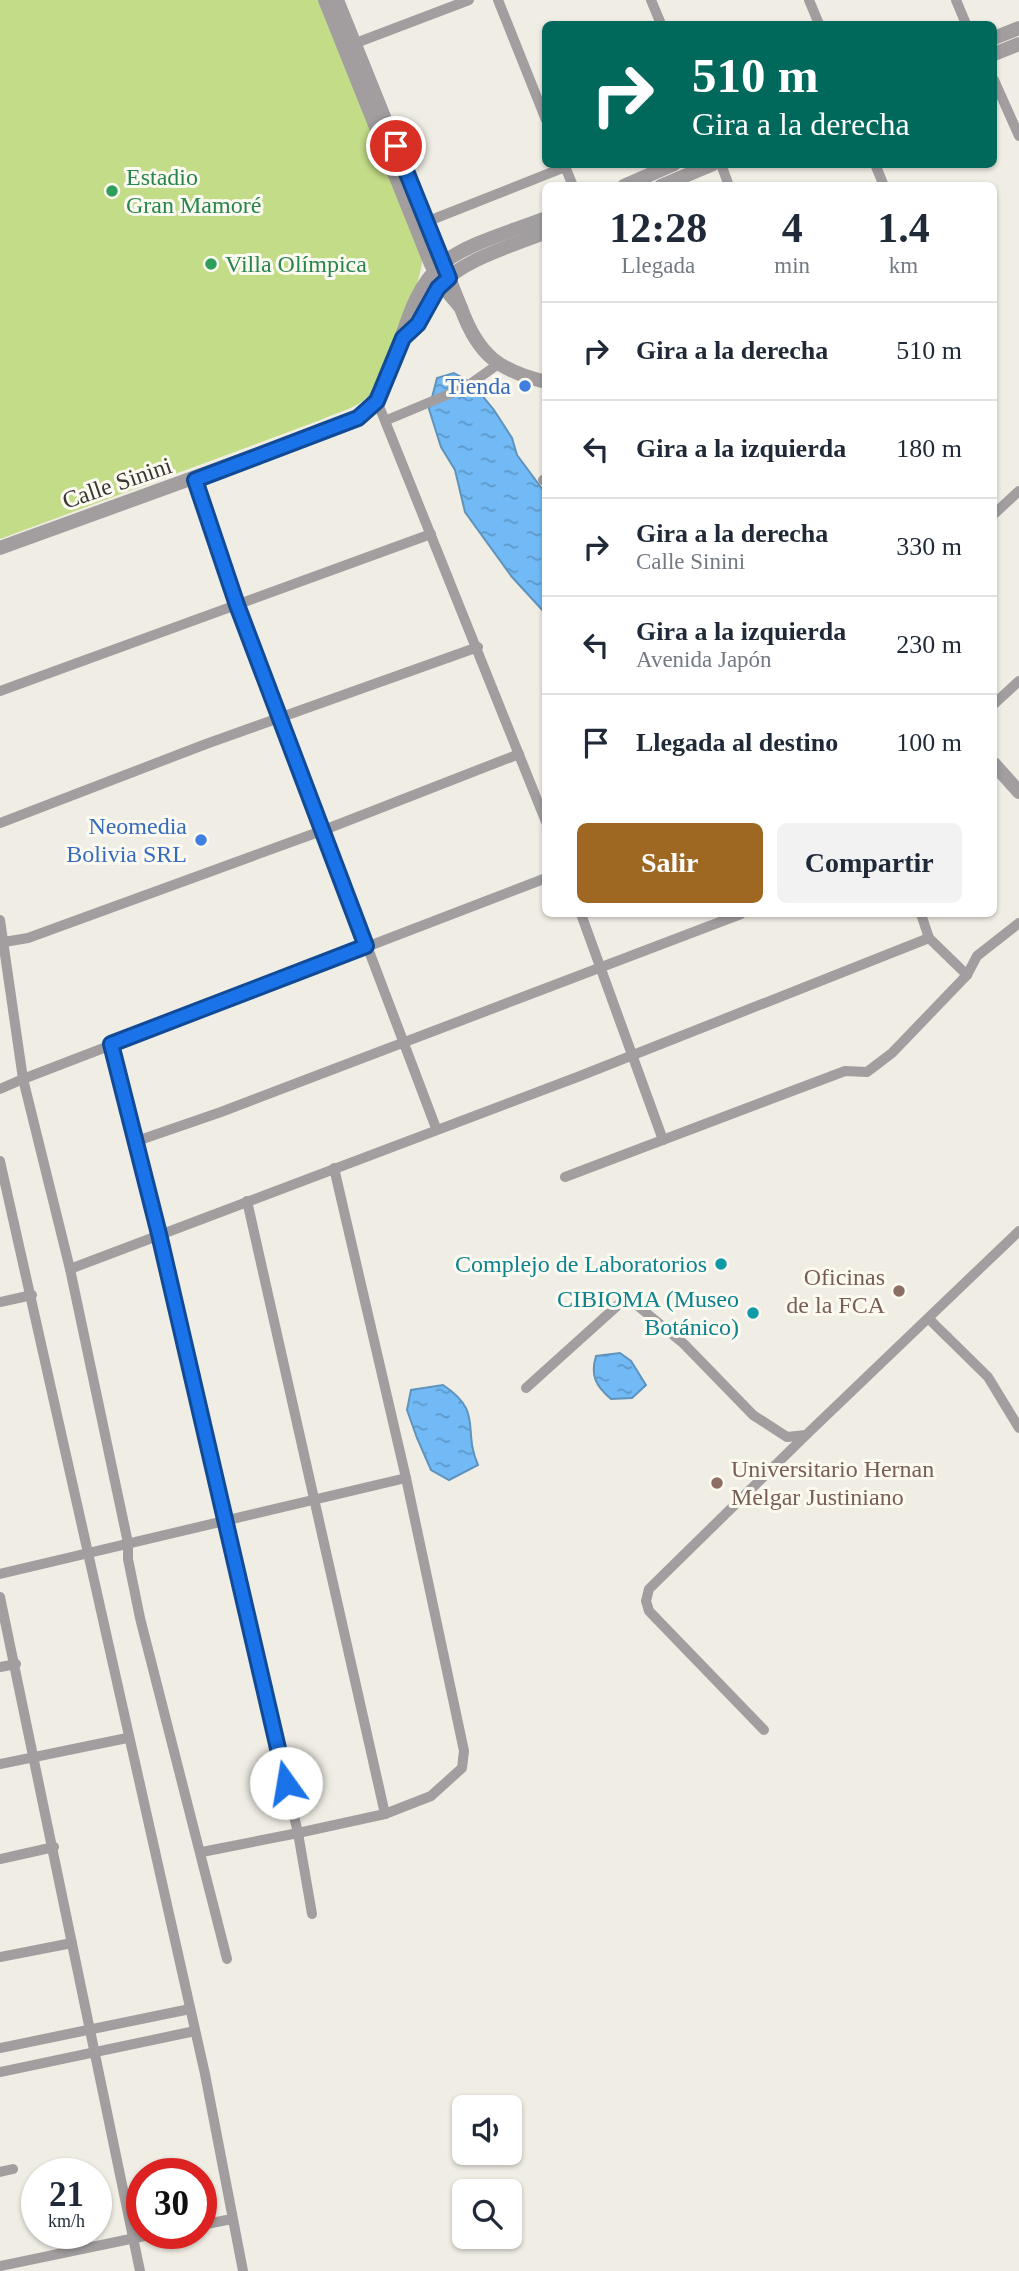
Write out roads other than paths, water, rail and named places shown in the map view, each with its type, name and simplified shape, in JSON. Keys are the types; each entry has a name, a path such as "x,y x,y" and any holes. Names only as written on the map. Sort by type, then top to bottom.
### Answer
{"street":[{"path":"325,0 350,46 426,222 442,274"},
{"path":"337,0 350,46 442,274 478,343 497,365 522,377 542,381"},
{"path":"350,46 469,0"},
{"path":"498,0 542,110"},
{"path":"651,0 660,21"},
{"path":"809,0 818,21"},
{"path":"956,0 965,21"},
{"path":"997,37 1019,28"},
{"path":"997,53 1019,44"},
{"path":"997,86 1019,136"},
{"path":"426,222 560,168"},
{"path":"646,182 680,176 702,168"},
{"path":"542,220 462,252 442,274 418,324 403,338 377,401 387,420 542,812"},
{"path":"442,274 542,234"},
{"path":"387,420 466,387 497,365"},
{"name":"Calle Sinini","path":"0,548 195,480 347,423 377,401"},
{"path":"195,480 237,605 436,1128"},
{"path":"997,511 1019,491"},
{"path":"0,691 431,534"},
{"path":"0,823 206,744 478,647"},
{"path":"997,701 1019,681"},
{"path":"4,942 28,938 324,830 519,754"},
{"path":"997,767 1019,792"},
{"path":"0,1089 542,880"},
{"path":"582,917 663,1140"},
{"path":"134,1142 404,1043 733,917"},
{"path":"922,917 929,939 967,975"},
{"path":"0,920 23,1079 70,1269 128,1543 128,1559 140,1618 202,1852 227,1959"},
{"path":"565,1177 845,1071 867,1072 892,1053 967,975 977,956 1019,923"},
{"path":"70,1269 436,1128 633,1056 929,939"},
{"path":"111,1044 226,1520 298,1833 312,1914"},
{"path":"0,1161 32,1295 127,1738 195,2031 243,2271"},
{"path":"202,1852 385,1814 431,1796 462,1768 464,1751 406,1478 334,1168"},
{"path":"247,1201 385,1814"},
{"path":"764,1730 649,1611 646,1601 649,1589 1019,1231"},
{"path":"0,1302 32,1295"},
{"path":"526,1388 627,1297 684,1344 753,1415 787,1437 806,1435"},
{"path":"929,1319 988,1377 1019,1428"},
{"path":"0,1574 406,1478"},
{"path":"0,1597 36,1756 126,2204"},
{"path":"0,1667 16,1664"},
{"path":"0,1764 127,1738"},
{"path":"0,1858 54,1847"},
{"path":"0,1957 72,1943"},
{"path":"0,2048 190,2009"},
{"path":"0,2072 195,2031"},
{"path":"0,2172 13,2169"},
{"path":"217,2222 232,2219"},
{"path":"0,2266 126,2239"},
{"path":"135,2249 140,2271"}],"water":[{"path":"454,373 472,383 494,410 512,438 517,455 542,489 542,610 512,577 465,512 455,470 441,447 429,409 437,378"},
{"path":"620,1353 631,1361 646,1385 632,1398 611,1399 601,1390 596,1380 594,1363 596,1356"},
{"path":"443,1385 456,1395 468,1413 478,1465 449,1480 431,1470 407,1410 411,1390"}],"place":[{"name":"Estadio Gran Mamoré","path":"112,191"},
{"name":"Villa Olímpica","path":"211,264"},
{"name":"Tienda","path":"525,386"},
{"name":"Neomedia Bolivia SRL","path":"201,840"},
{"name":"Complejo de Laboratorios","path":"721,1264"},
{"name":"Oficinas de la FCA","path":"899,1291"},
{"name":"CIBIOMA (Museo Botánico)","path":"753,1313"},
{"name":"Universitario Hernan Melgar Justiniano","path":"717,1483"}]}
